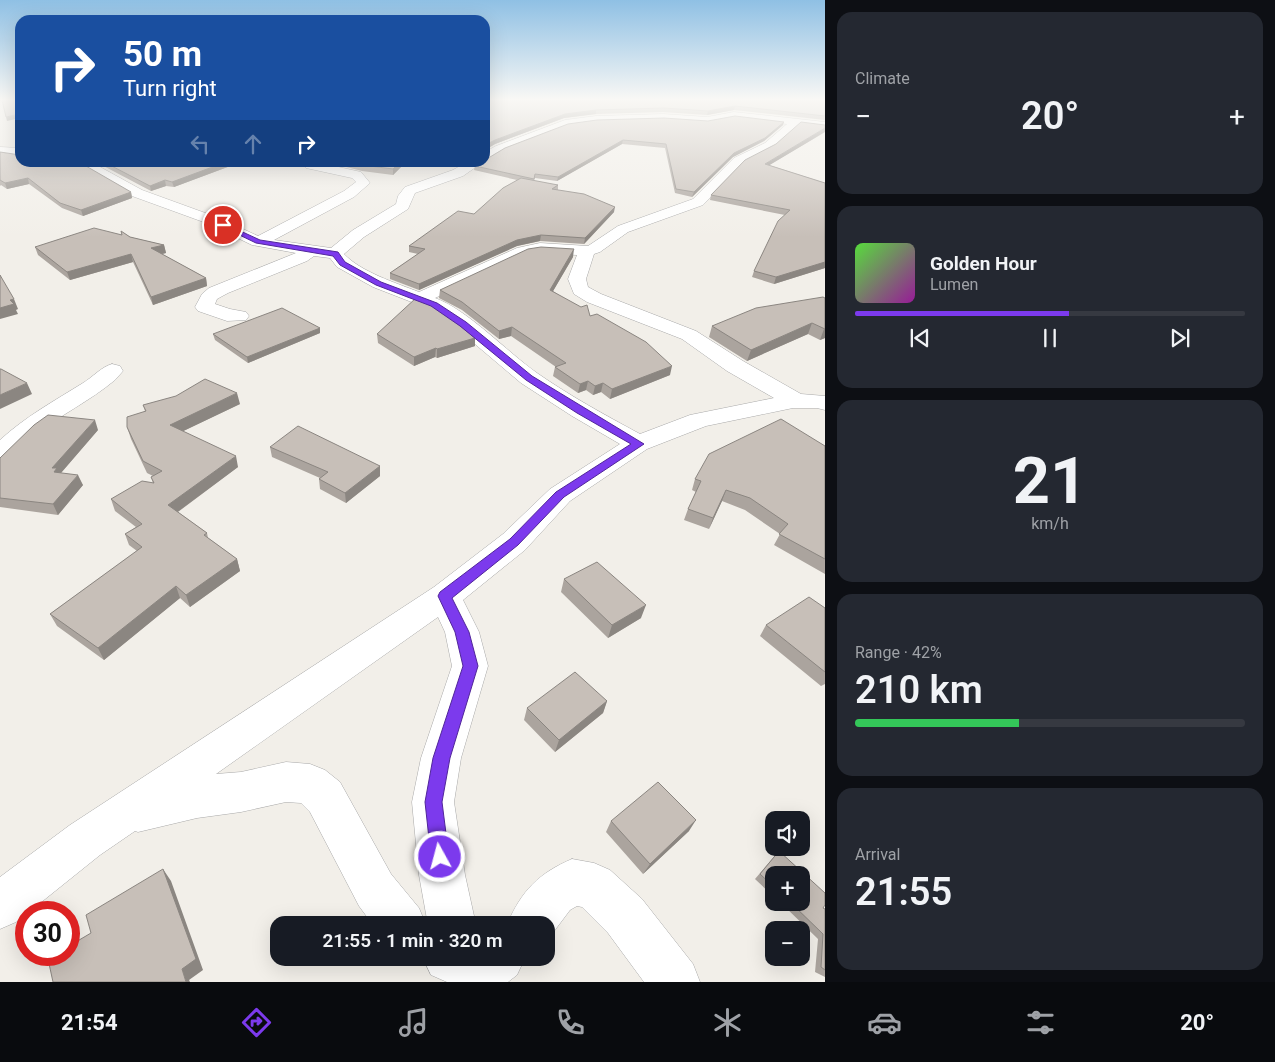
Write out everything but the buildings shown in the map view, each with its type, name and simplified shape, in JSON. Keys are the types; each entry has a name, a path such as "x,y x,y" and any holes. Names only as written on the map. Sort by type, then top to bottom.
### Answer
{"street":[{"path":"490,154 509,145"},
{"path":"418,299 530,249 587,251 594,249 623,229 698,202 738,162 769,145"},
{"path":"0,152 15,152"},
{"path":"90,167 137,193 214,221 258,242 335,254 343,263 379,283 434,304 463,324 529,378 580,411 638,444"},
{"path":"258,242 323,206 349,194 363,183 362,179 356,175 323,167"},
{"path":"335,254 345,242 403,206 405,196 410,190 458,173 468,167"},
{"path":"239,316 227,315 205,307 206,300 222,288 286,264 311,250"},
{"path":"587,251 577,279 580,290 602,302 689,335 735,366 811,402"},
{"path":"3,447 93,387 112,371"},
{"path":"0,906 85,840 445,596 514,542 560,495 638,444 699,420 811,402"},
{"path":"445,596 462,632 470,666 441,758 433,802 442,875 453,916"},
{"path":"122,815 197,797 241,792 286,782 310,784 325,797 375,890 395,916"},
{"path":"538,916 554,894 572,882 594,886 626,916 675,982"}],"route":[{"path":"223,225 258,242 335,254 343,263 379,283 434,304 463,324 529,378 580,411 638,444 560,495 514,542 445,596 462,632 470,666 441,758 433,802 440,857"}]}
